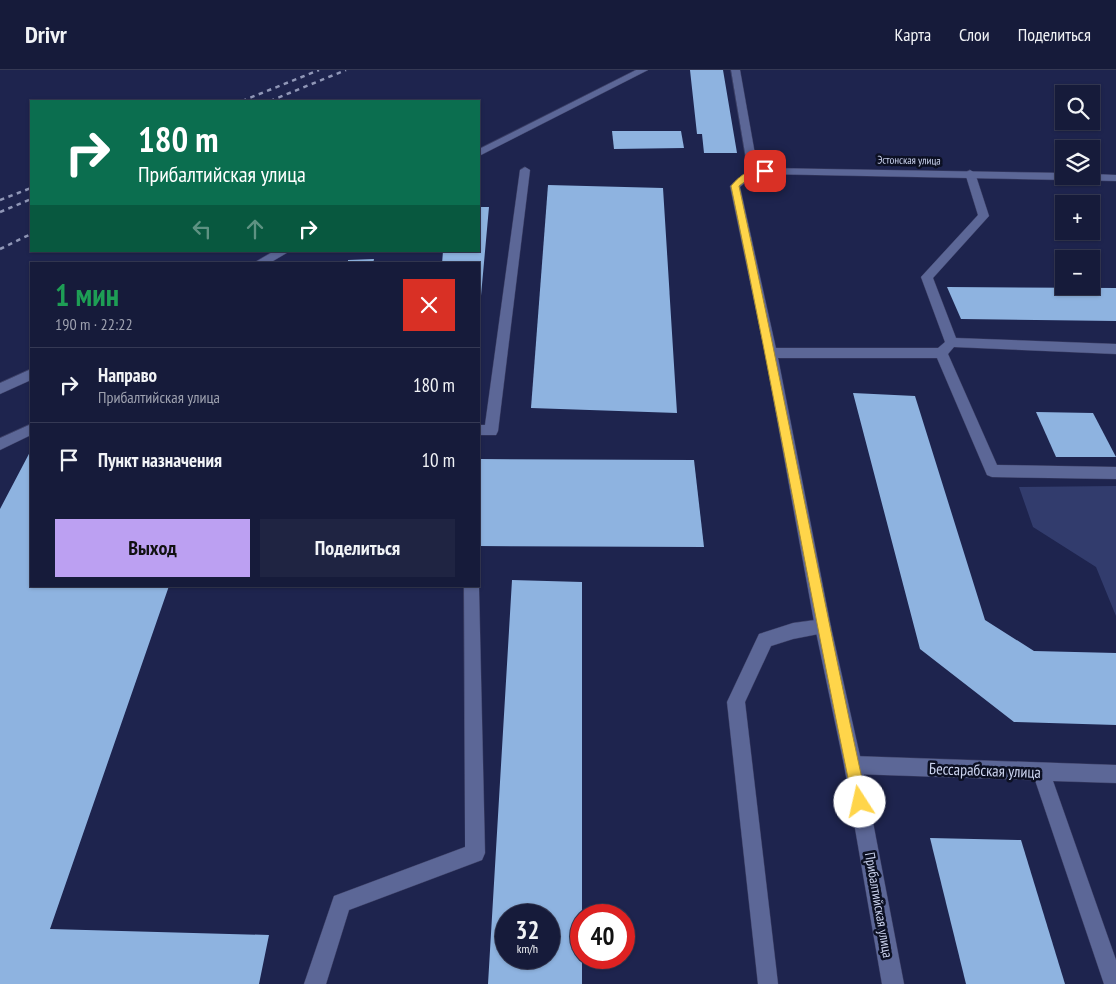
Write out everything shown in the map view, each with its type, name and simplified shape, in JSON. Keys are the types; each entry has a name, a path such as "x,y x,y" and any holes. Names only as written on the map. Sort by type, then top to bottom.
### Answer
{"street":[{"path":"480,152 643,70"},
{"path":"736,70 754,171"},
{"path":"480,430 491,431 525,170"},
{"name":"Эстонская улица","path":"754,171 1055,176"},
{"name":"Прибалтийская улица","path":"754,171 735,186 771,352 823,627 853,765 893,984"},
{"path":"951,342 927,277 984,216 970,173"},
{"name":"Эстонская улица","path":"1100,177 1116,178"},
{"path":"262,262 282,252"},
{"path":"951,342 1116,349"},
{"path":"771,352 941,353 951,342"},
{"path":"941,353 992,471 1116,472"},
{"path":"0,389 30,374"},
{"path":"0,444 30,429"},
{"path":"315,984 341,903 475,853 471,588"},
{"path":"768,984 736,702 765,640 793,631 823,627"},
{"name":"Бессарабская улица","path":"853,765 1116,774"},
{"path":"1041,772 1114,984"}],"shaded area":[{"path":"1116,486 1116,616 1096,567 1033,527 1019,487"}],"building":[{"path":"690,70 723,70 737,153 704,153 702,134 697,134"},
{"path":"612,131 681,131 684,148 614,149"},
{"path":"548,185 663,188 677,413 531,408"},
{"path":"480,207 489,207 480,307 480,262 442,262 443,252 480,252"},
{"path":"374,259 373,262 348,262 348,260"},
{"path":"947,287 1055,288 1055,295 1100,295 1100,288 1116,288 1116,321 961,319"},
{"path":"853,393 915,396 985,620 1034,651 1116,653 1116,725 1014,722 920,649"},
{"path":"1036,412 1093,413 1116,457 1056,457"},
{"path":"30,452 30,587 169,587 50,929 269,935 259,984 0,984 0,509"},
{"path":"480,459 694,460 704,547 480,546"},
{"path":"512,580 582,582 582,904 570,904 570,969 582,969 582,984 488,984"},
{"path":"930,838 1021,840 1065,984 966,984"}],"railway":[{"path":"244,100 319,70"},
{"path":"272,100 346,70"},
{"path":"0,200 30,188"},
{"path":"0,212 30,199"},
{"path":"0,249 30,234"}],"route":[{"path":"765,171 754,171 735,186 771,352 823,627 860,802"}]}
